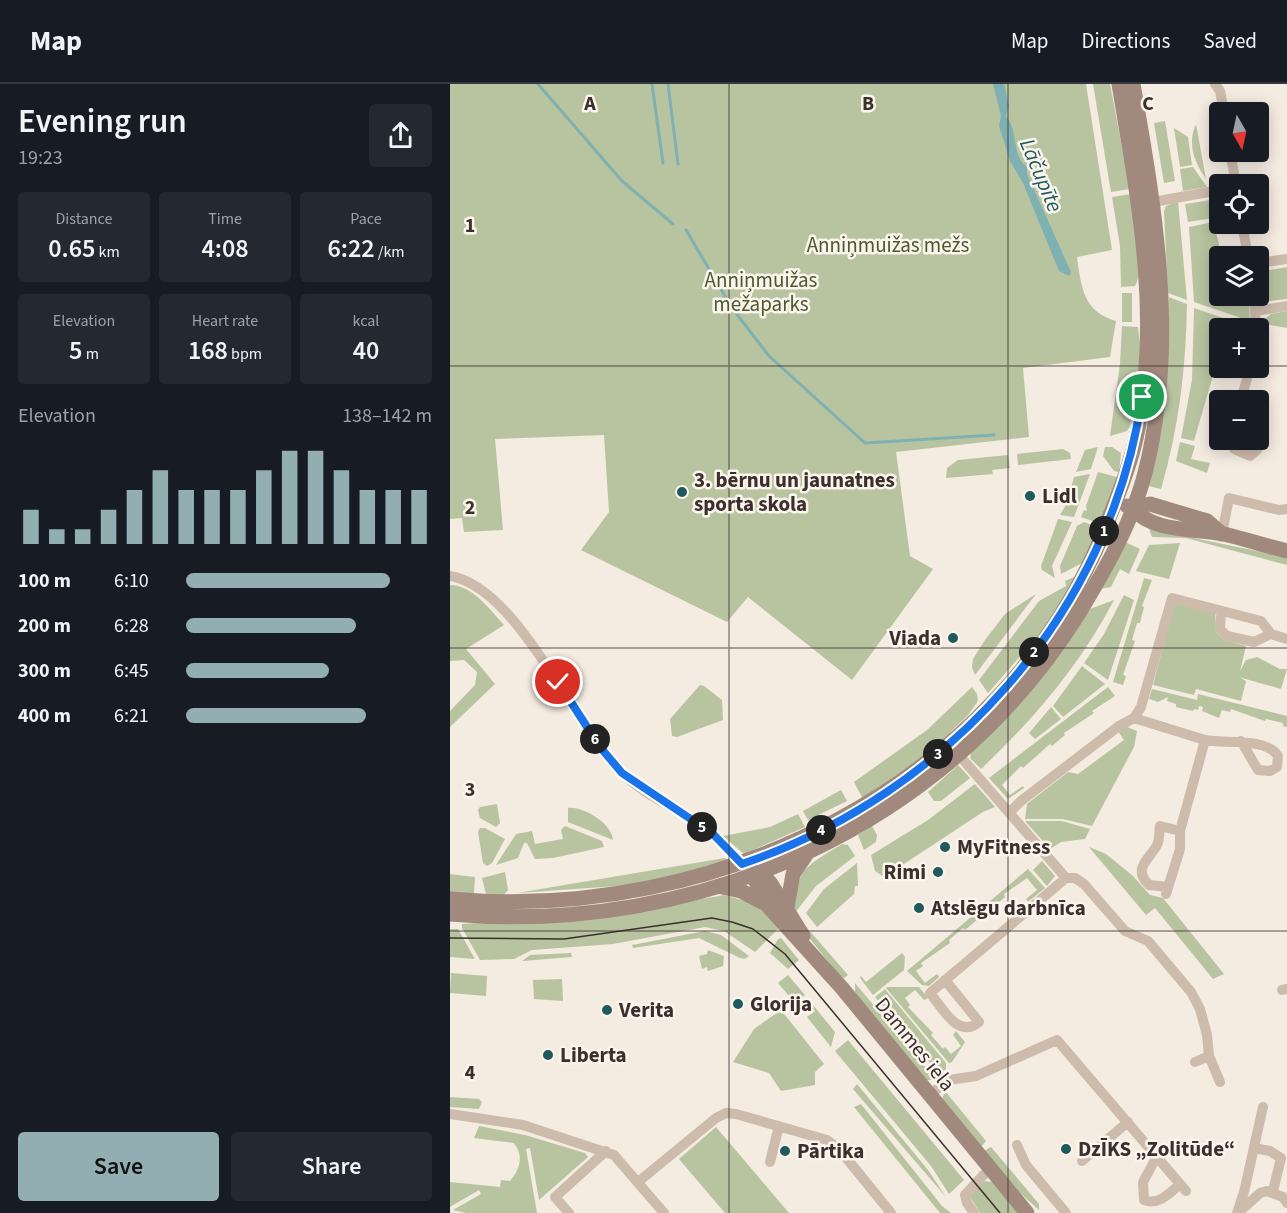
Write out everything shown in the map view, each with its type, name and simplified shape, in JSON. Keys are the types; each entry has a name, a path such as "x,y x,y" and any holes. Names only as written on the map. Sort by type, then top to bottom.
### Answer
{"street":[{"path":"450,899 528,902 622,894 680,882 742,864 805,838 891,790 927,763 969,726 1011,681 1086,586 1120,538 1146,470 1149,398 1147,266 1119,84"},
{"path":"450,914 532,916 600,911 720,887 806,855 892,806 959,755 1017,696 1050,657 1086,586 1116,503 1149,398 1163,312 1153,202 1133,84"},
{"path":"1215,84 1220,91 1222,102"},
{"path":"1153,202 1209,192"},
{"path":"1269,261 1287,259"},
{"path":"1255,306 1256,318"},
{"path":"1256,311 1287,306"},
{"path":"1236,450 1250,456 1257,450"},
{"path":"1222,534 1229,498 1279,510 1287,509"},
{"path":"1116,503 1132,508 1143,520 1195,532 1222,534 1287,551"},
{"path":"450,576 478,588 514,622 540,656 600,747 622,773 713,834 742,864 757,873"},
{"path":"1010,813 1110,732 1134,718 1146,695 1172,597 1263,622 1271,634 1287,639"},
{"path":"1221,610 1220,626 1224,634 1256,642 1271,634"},
{"path":"1134,718 1205,740 1241,741"},
{"path":"1180,831 1160,826 1157,845 1141,867 1142,877 1151,886 1167,890 1180,849 1180,831 1205,740"},
{"path":"959,755 1066,878"},
{"path":"787,907 794,874 806,855"},
{"name":"Dammes iela","path":"807,947 798,942 766,904 756,882 757,873 765,877 787,907 807,947 1028,1213"},
{"path":"945,980 979,1022 974,1026 968,1029 958,1026 930,993 945,980 1066,878 1075,878 1084,884 1125,931 1148,941 1191,992 1203,1017 1209,1056 1220,1082"},
{"path":"720,887 741,891 766,904"},
{"path":"929,1095 949,1080 976,1076 1058,1040 1157,1156 1183,1188 1152,1202 1144,1200 1142,1190 1146,1172 1157,1156"},
{"path":"1195,1062 1209,1056"},
{"path":"1238,1210 1263,1107"},
{"path":"450,1114 523,1125 606,1151 622,1162 664,1213"},
{"path":"638,1182 721,1114 736,1114 821,1137 832,1143 887,1211"},
{"path":"1082,1161 1128,1122"},
{"path":"770,1162 779,1126"},
{"path":"1017,1144 1026,1165 1066,1213"},
{"path":"1254,1148 1270,1151 1281,1158 1274,1191"},
{"path":"569,1213 555,1197 606,1151"},
{"path":"974,1213 965,1199 966,1191 990,1168"},
{"path":"1274,1191 1287,1203"},
{"path":"1228,1213 1238,1210 1260,1193 1274,1191"}],"green space":[{"name":"Anniņmuižas mežaparks","path":"450,84 1086,84 1112,250 1077,257 1082,288 1090,304 1105,317 1116,321 1110,357 1023,368 1029,437 896,452 910,556 933,569 852,680 748,597 727,622 581,550 609,512 604,435 495,439 503,530 464,532 462,518 450,519"},
{"path":"1093,84 1110,84 1130,189 1111,192"},
{"path":"1165,121 1175,181 1164,183 1154,123"},
{"path":"1196,124 1206,179 1193,153 1192,139"},
{"path":"1174,128 1188,137 1192,165 1180,167"},
{"path":"1193,167 1207,187 1183,191 1180,169"},
{"path":"1131,194 1138,241 1138,278 1135,286 1121,287 1120,246 1112,197"},
{"path":"1209,200 1209,219 1188,222 1185,204"},
{"path":"1178,201 1187,300 1168,293 1164,211 1166,206"},
{"path":"1209,223 1209,234 1216,234 1219,244 1219,246 1209,246 1209,306 1249,306 1250,318 1241,318 1194,302 1189,227"},
{"path":"1287,267 1287,299 1269,301 1269,270"},
{"path":"1122,293 1132,293 1132,322 1122,322"},
{"path":"1169,297 1187,304 1186,328 1177,420 1161,489 1149,486 1169,322"},
{"path":"1194,308 1223,318 1209,318 1209,378 1212,378 1194,441 1181,438 1192,380"},
{"path":"1287,311 1287,328 1269,325 1269,318 1266,318 1271,314"},
{"path":"1122,326 1138,327 1141,357 1130,426 1127,431 1110,436 1120,364"},
{"path":"1180,442 1195,446 1191,459 1210,463 1207,473 1176,461"},
{"path":"1098,447 1091,469 1076,472 1085,450"},
{"path":"1105,447 1112,447 1121,453 1119,472 1114,471 1103,456"},
{"path":"1063,449 1070,453 1071,459 1018,465 1017,454"},
{"path":"1008,455 1010,468 992,470 993,474 946,478 947,468 958,460"},
{"path":"1098,472 1117,477 1101,524 1081,517 1084,510 1087,511 1086,506"},
{"path":"1090,474 1074,517 1060,515 1067,503 1074,477"},
{"path":"1058,519 1072,522 1052,566 1055,578 1042,570 1041,566"},
{"path":"1084,522 1099,528 1084,562 1061,574 1060,566 1077,526"},
{"path":"1149,529 1287,557 1287,565 1186,538 1152,537"},
{"path":"1125,542 1140,549 1129,574 1120,569 1111,587 1100,589"},
{"path":"1180,543 1169,579 1136,571 1149,545"},
{"path":"1077,576 1045,628 988,693 979,680 1039,601 1066,586 1065,581"},
{"path":"1144,578 1152,580 1142,606 1144,607 1140,623 1137,623 1132,640 1135,641 1123,675 1126,676 1123,685 1113,682"},
{"path":"450,585 466,589 474,594 504,625 466,649 495,684 450,727 450,711 475,685 477,672 464,660 450,661"},
{"path":"1036,594 975,675 972,667 973,659 985,640 1005,614"},
{"path":"1124,595 1134,600 1108,680 1084,663 1104,634"},
{"path":"1114,600 1086,647 1055,690 981,769 970,758 971,752 1024,698 1090,609"},
{"path":"1180,602 1215,612 1216,632 1224,640 1246,646 1240,671 1246,660 1257,657 1280,669 1287,669 1281,689 1239,677 1246,681 1241,701 1196,689 1194,695 1153,685 1174,605"},
{"path":"1082,666 1105,684 1063,717 1053,706"},
{"path":"700,685 722,700 723,720 677,737 672,736 670,719"},
{"path":"972,687 977,694 978,701 968,715 932,750 863,799 854,782 927,730"},
{"path":"1108,687 1115,696 1092,711 1094,713 1064,733 1065,735 1052,746 1050,744 1023,768 1021,766 1002,785 1010,795 1023,786 1024,788 1008,799 989,778"},
{"path":"1152,689 1197,700 1198,694 1287,716 1287,727 1283,726 1283,723 1266,719 1265,721 1231,709 1230,712 1222,710 1219,718 1202,711 1203,707 1199,706 1198,710 1193,711 1176,707 1176,704 1167,701 1168,697 1158,702 1149,699"},
{"path":"1051,707 1061,719 1035,739 1029,733"},
{"path":"1127,727 1137,731 1134,747 1092,826 1063,819 1025,819 1027,804 1068,772 1078,774 1124,740 1119,733 1122,728"},
{"path":"958,765 970,778 941,801 934,801 928,792"},
{"path":"975,784 995,807 983,812 884,877 875,871 871,855 928,820"},
{"path":"841,790 847,801 808,820 803,811"},
{"path":"497,804 500,823 496,827 480,818 478,810 480,807"},
{"path":"568,808 582,810 596,817 608,828 613,840 568,822"},
{"path":"798,814 805,827 744,854 723,836 770,827"},
{"path":"1025,821 1062,821 1090,829 1085,839 1061,842 1050,849"},
{"path":"565,826 602,841 604,847 553,858 535,859 527,843 524,843 518,858 496,865 516,834 532,831 535,844 563,839 561,830"},
{"path":"872,826 877,835 876,842 864,850 858,835"},
{"path":"480,828 485,828 505,839 492,863 487,866 483,863 478,832"},
{"path":"842,844 848,845 855,856 816,886 794,914 797,887 805,870"},
{"path":"1089,847 1106,854 1133,876 1150,895 1163,898 1224,974 1213,979 1155,908 1146,915"},
{"path":"725,858 726,860 647,884 517,893"},
{"path":"1042,861 1055,876 1047,886 1033,870"},
{"path":"857,863 858,886 855,886 854,894 817,927 806,913 824,889"},
{"path":"1028,869 1045,888 1028,902 1026,899 1037,890 1027,878 1004,894 1005,897 993,907 991,905 976,917 978,919 949,940 950,943 921,963 923,966 916,971 925,983 937,974 939,977 929,986 922,985 907,971"},
{"path":"505,872 508,890 503,896 486,894 482,878"},
{"path":"450,874 475,877 474,893 450,894"},
{"path":"724,895 752,903 781,926 755,952 724,931 705,927 613,944 532,950 514,959 480,960 462,928 462,924 637,911"},
{"path":"801,921 848,975 844,978 840,976 806,934"},
{"path":"450,929 458,929 475,959 450,957"},
{"path":"705,931 721,935 749,956 745,959 740,958 699,938 633,948 632,945"},
{"path":"781,938 799,960 788,969 770,953 778,939"},
{"path":"708,950 724,956 723,966 708,971 707,967 702,969 699,956 707,954"},
{"path":"571,953 572,957 522,961 530,955"},
{"path":"902,953 905,957 904,970 873,995 860,978 861,976 866,982"},
{"path":"451,973 487,976 486,996 450,993"},
{"path":"788,975 805,995 800,999 805,1007 801,1010 778,983"},
{"path":"562,979 563,1001 534,999 533,980"},
{"path":"855,983 936,1080 927,1080 855,995"},
{"path":"919,987 928,998 924,1000 915,990 905,998 910,1005 908,1007 933,1033 931,1035 943,1049 945,1047 951,1054 961,1046 953,1035 956,1031 965,1042 952,1062 949,1063 886,988"},
{"path":"885,989 946,1063 946,1069 939,1074 875,997"},
{"path":"813,1005 835,1032 831,1047 807,1017 815,1011 811,1007"},
{"path":"781,1010 824,1064 815,1072 815,1085 781,1091 769,1073 733,1062 754,1029"},
{"path":"848,1040 964,1180 949,1194 931,1166 835,1051"},
{"path":"857,1084 928,1170 946,1197 853,1089"},
{"path":"945,1091 986,1141 981,1147 942,1099"},
{"path":"450,1097 479,1099 482,1102 479,1109 450,1107"},
{"path":"861,1104 942,1206 951,1213 940,1213 854,1107"},
{"path":"479,1126 525,1135 585,1153 588,1157 539,1200 530,1148 526,1149 537,1213 466,1213 453,1210 481,1194 479,1190 450,1207 450,1182 500,1187 501,1180 510,1181 520,1162 514,1143 474,1138"},
{"path":"716,1127 789,1213 725,1213 679,1159"},
{"path":"991,1147 1039,1204 1039,1210 1019,1192 984,1151"},
{"path":"983,1181 994,1182 1020,1213 980,1213 970,1197"}],"water":[{"path":"993,84 1004,84 1009,106 1006,116 1013,129 1019,156 1027,167 1027,174 1071,272 1069,276 1059,271 1023,183 1010,161 999,126 1001,116"}],"waterway":[{"path":"538,84 622,181 673,224"},
{"path":"652,84 663,163"},
{"path":"668,84 678,164"},
{"path":"686,230 732,308 769,356 865,443 994,435"}],"tram line":[{"path":"450,938 564,939 712,918 753,929 785,954 1000,1213"}],"place":[{"name":"3. bērnu un jaunatnes sporta skola","path":"682,492"},
{"name":"Lidl","path":"1030,496"},
{"name":"Viada","path":"953,638"},
{"name":"MyFitness","path":"945,847"},
{"name":"Rimi","path":"938,872"},
{"name":"Atslēgu darbnīca","path":"919,908"},
{"name":"Glorija","path":"738,1004"},
{"name":"Verita","path":"607,1010"},
{"name":"Liberta","path":"548,1055"},
{"name":"DzĪKS „Zolitūde“","path":"1066,1149"},
{"name":"Pārtika","path":"785,1151"}],"route":[{"path":"558,682 600,747 622,773 713,834 742,864 805,838 891,790 927,763 988,707 1036,650 1062,614 1089,565 1124,484 1138,426 1142,397"}],"water label":[{"name":"Lāčupīte","path":"1042,175"}],"park label":[{"name":"Anniņmuižas mežs","path":"888,245"}]}
